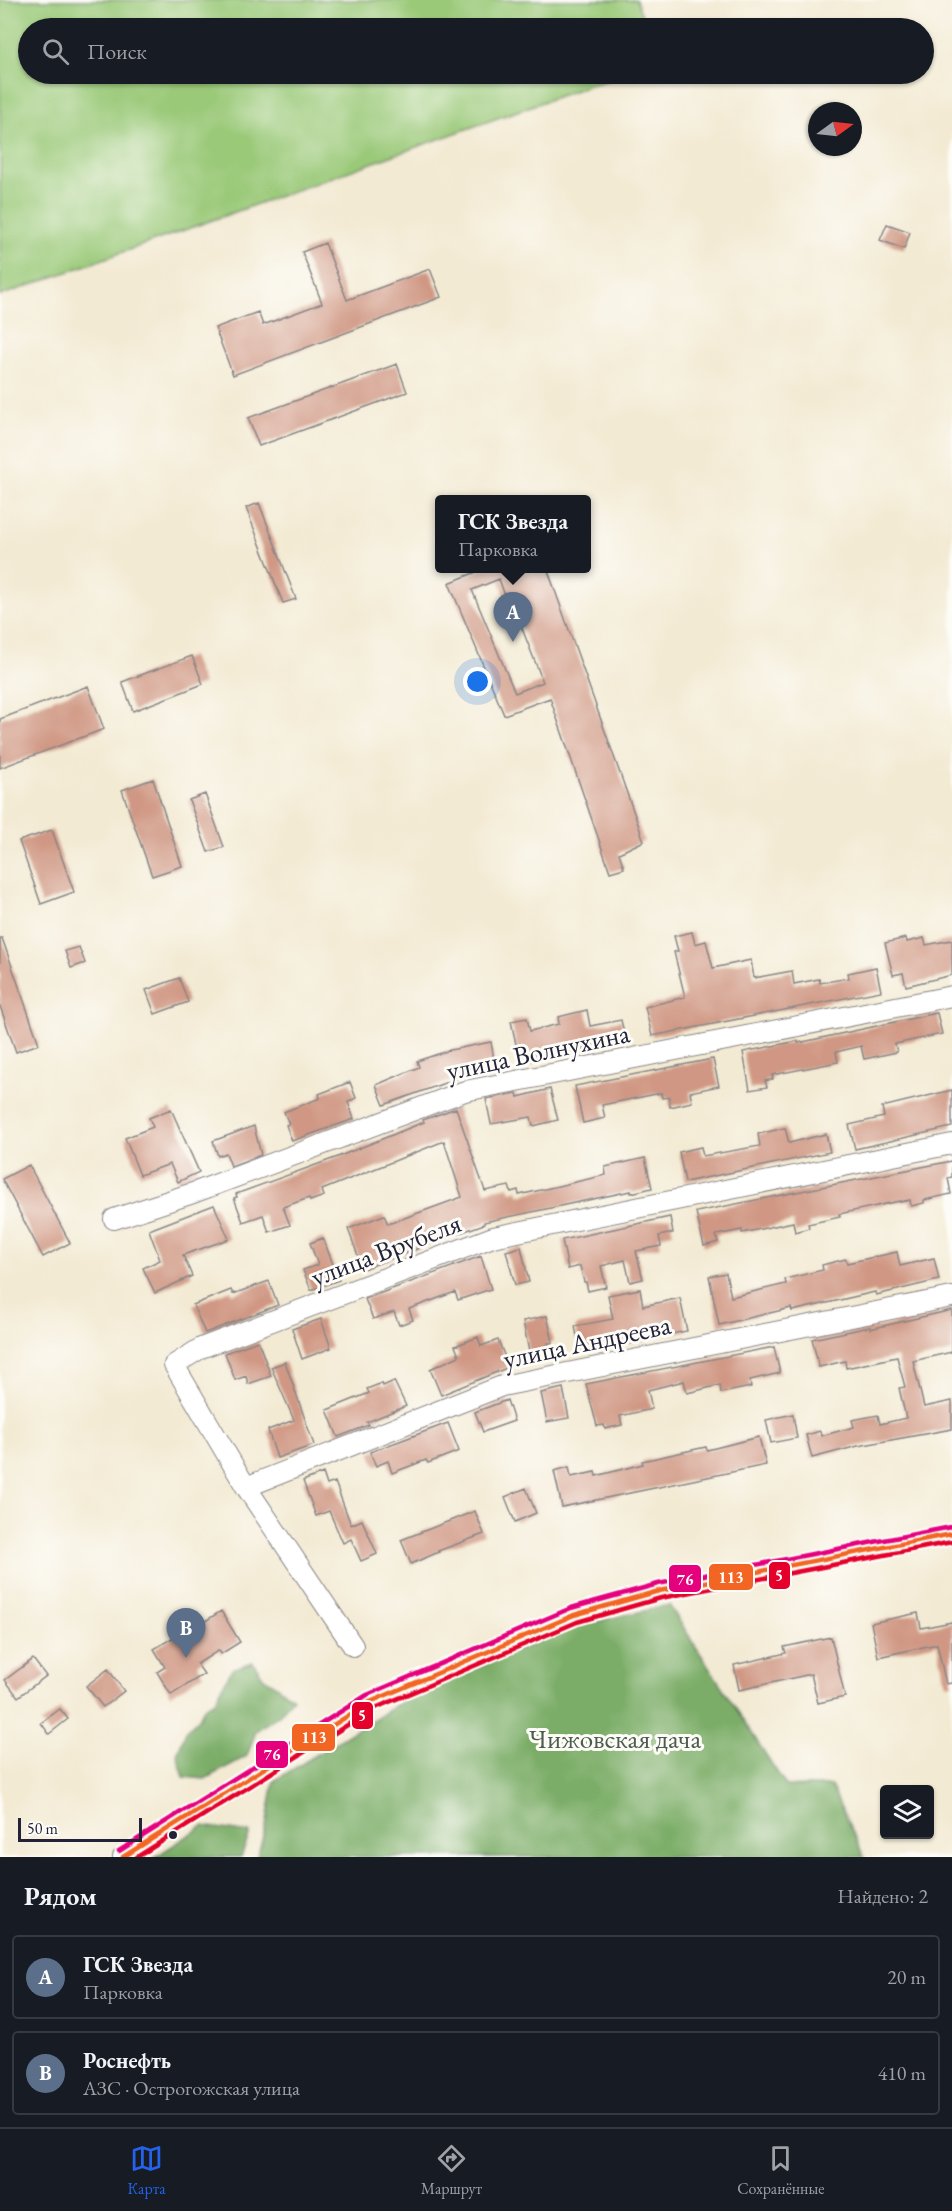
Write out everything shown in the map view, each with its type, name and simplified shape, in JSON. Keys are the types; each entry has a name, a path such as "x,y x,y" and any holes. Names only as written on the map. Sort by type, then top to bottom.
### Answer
{"street":[{"name":"улица Волнухина","path":"114,1219 193,1193 465,1091 952,996"},
{"name":"улица Врубеля","path":"353,1646 246,1487 174,1365 201,1348 493,1237 952,1144"},
{"name":"улица Андреева","path":"246,1487 502,1386 952,1297"},
{"path":"123,1857 370,1702 574,1615 660,1591 952,1534"}],"green space":[{"path":"0,0 636,0 643,18 18,18 18,84 594,84 0,296"},
{"name":"Чижовская дача","path":"669,1605 786,1786 831,1786 864,1857 257,1857 266,1827 274,1781 411,1696 573,1627"},
{"path":"253,1662 263,1677 293,1698 280,1714 256,1731 247,1756 205,1779 184,1777 177,1754 186,1731 199,1718 205,1706 214,1702 232,1669"},
{"path":"203,1826 250,1833 241,1857 155,1857"}],"building":[{"path":"887,224 910,232 904,249 880,240"},
{"path":"325,243 347,300 430,269 441,297 233,375 215,328 258,312 263,325 322,303 302,252"},
{"path":"397,364 407,392 259,446 248,418"},
{"path":"259,503 296,599 283,603 246,508"},
{"path":"474,573 549,573 644,841 619,853 624,868 610,872 550,698 504,715 449,583","holes":["499,579 512,615 516,613 543,682 515,693 472,590"]},
{"path":"192,656 203,684 133,711 122,682"},
{"path":"88,686 104,729 0,768 0,719"},
{"path":"153,779 182,866 152,876 122,790"},
{"path":"205,794 224,847 208,852 189,800"},
{"path":"52,830 74,892 41,904 19,841"},
{"path":"692,932 695,944 706,941 713,968 751,960 754,978 792,971 794,984 819,979 820,983 849,978 848,973 876,967 881,991 652,1036 645,1007 685,997 674,952 678,951 674,936"},
{"path":"0,938 2,938 39,1044 16,1052 0,1006"},
{"path":"906,938 907,942 924,938 926,945 952,940 952,975 906,986 903,973 893,975 885,943"},
{"path":"79,947 85,963 71,968 65,951"},
{"path":"179,978 188,1002 155,1014 146,990"},
{"path":"587,1010 590,1026 621,1020 625,1037 594,1044 595,1048 520,1063 511,1021 527,1018 530,1031 559,1024 558,1017"},
{"path":"937,1013 942,1034 895,1044 897,1052 864,1059 861,1046 836,1052 838,1062 772,1075 773,1079 765,1081 767,1087 750,1090 743,1052 798,1041 798,1043"},
{"path":"491,1042 496,1071 464,1076 384,1105 376,1085 419,1067 417,1061 450,1050"},
{"path":"713,1059 719,1086 690,1092 692,1102 670,1107 669,1097 662,1098 661,1093 602,1105 605,1118 583,1123 575,1086"},
{"path":"350,1082 356,1098 348,1102 354,1119 292,1141 284,1112 320,1098 319,1094"},
{"path":"550,1089 558,1120 533,1126 531,1117 491,1124 486,1099 517,1093 518,1097"},
{"path":"952,1090 952,1127 855,1149 849,1125 884,1117 882,1107"},
{"path":"456,1108 485,1191 509,1186 511,1192 518,1190 519,1195 606,1175 605,1167 645,1158 652,1188 484,1222 484,1224 363,1269 348,1229 384,1215 388,1224 462,1197 444,1141 322,1190 324,1196 310,1201 309,1198 283,1207 290,1225 269,1232 263,1215 243,1222 234,1198 237,1197 236,1194 335,1158"},
{"path":"171,1109 199,1172 178,1182 170,1164 140,1175 125,1138 153,1127 149,1118"},
{"path":"254,1126 261,1155 231,1166 226,1153 218,1156 213,1141"},
{"path":"785,1128 789,1143 826,1134 830,1152 685,1182 679,1152 701,1147 703,1156 760,1146 758,1134"},
{"path":"952,1161 952,1177 948,1178 951,1194 924,1200 924,1203 911,1206 910,1200 900,1201 839,1214 840,1217 808,1224 809,1228 795,1232 793,1222 742,1233 742,1230 716,1235 718,1242 704,1246 696,1212"},
{"path":"29,1165 70,1243 43,1257 2,1179"},
{"path":"214,1205 229,1239 183,1255 192,1276 155,1293 143,1268 160,1260 149,1230"},
{"path":"670,1217 673,1233 659,1236 661,1246 636,1251 643,1279 630,1282 625,1260 601,1266 606,1287 588,1291 580,1266 568,1269 562,1240"},
{"path":"323,1238 339,1280 311,1290 303,1270 318,1265 310,1243"},
{"path":"521,1247 529,1282 515,1285 506,1251"},
{"path":"897,1252 900,1266 934,1258 939,1280 792,1311 791,1308 719,1325 709,1276 726,1273 731,1297 786,1284 785,1279 823,1270 822,1265 846,1259 847,1263"},
{"path":"481,1256 491,1289 458,1300 455,1292 409,1309 413,1320 399,1325 394,1312 373,1319 365,1299"},
{"path":"269,1281 278,1305 205,1333 193,1305 231,1290 233,1294"},
{"path":"640,1289 643,1306 680,1298 687,1331 580,1352 575,1326 613,1319 608,1295"},
{"path":"952,1310 952,1352 913,1361 924,1407 952,1401 952,1429 858,1446 812,1458 806,1435 820,1431 821,1436 854,1427 852,1420 878,1415 880,1424 906,1418 899,1388 905,1387 897,1357 846,1368 845,1361 819,1367 812,1339 870,1327 870,1329"},
{"path":"547,1316 553,1342 548,1343 552,1358 531,1362 523,1321"},
{"path":"321,1319 331,1348 302,1359 292,1329"},
{"path":"478,1337 481,1346 498,1340 509,1367 441,1395 430,1369 459,1356 455,1346"},
{"path":"258,1341 271,1376 248,1384 246,1376 235,1380 225,1353"},
{"path":"774,1347 780,1373 750,1380 751,1387 721,1393 720,1385 687,1393 684,1381 648,1390 652,1409 620,1416 622,1425 605,1429 604,1425 597,1426 586,1384"},
{"path":"285,1362 314,1445 277,1458 268,1430 294,1420 271,1367"},
{"path":"394,1381 406,1406 367,1422 369,1425 338,1437 327,1410 369,1393 367,1389"},
{"path":"563,1388 569,1418 547,1422 541,1393"},
{"path":"507,1400 514,1421 483,1432 475,1412"},
{"path":"793,1414 797,1438 771,1443 766,1420"},
{"path":"448,1423 459,1451 392,1473 388,1461 376,1466 370,1452"},
{"path":"759,1437 766,1465 562,1507 554,1471 569,1467 571,1477 595,1472 596,1476 643,1464 642,1461 706,1447 707,1450"},
{"path":"323,1473 327,1485 335,1482 351,1525 362,1520 377,1554 361,1561 351,1539 343,1543 329,1511 316,1516 303,1481"},
{"path":"526,1488 536,1513 515,1522 505,1497"},
{"path":"475,1511 484,1534 411,1564 401,1540"},
{"path":"221,1611 240,1642 221,1654 219,1650 197,1664 204,1674 171,1695 157,1672 165,1667 154,1649 179,1634 183,1641 204,1627 202,1623"},
{"path":"918,1613 921,1628 952,1622 952,1683 946,1684 937,1644 878,1657 871,1623"},
{"path":"831,1637 845,1697 818,1703 811,1674 739,1690 734,1665 786,1653 784,1647"},
{"path":"33,1659 46,1676 18,1697 5,1680"},
{"path":"108,1669 124,1691 103,1707 86,1686"},
{"path":"60,1709 68,1719 49,1734 41,1723"}],"transit line":[{"name":"76","path":"119,1851 367,1695 571,1608 658,1584 951,1527"},
{"name":"113","path":"123,1857 370,1702 574,1615 659,1591 952,1534"},
{"name":"5","path":"137,1857 373,1709 577,1622 661,1598 952,1542"}],"place":[{"name":"ГСК Звезда","path":"513,642"},
{"name":"Роснефть","path":"186,1658"}]}
